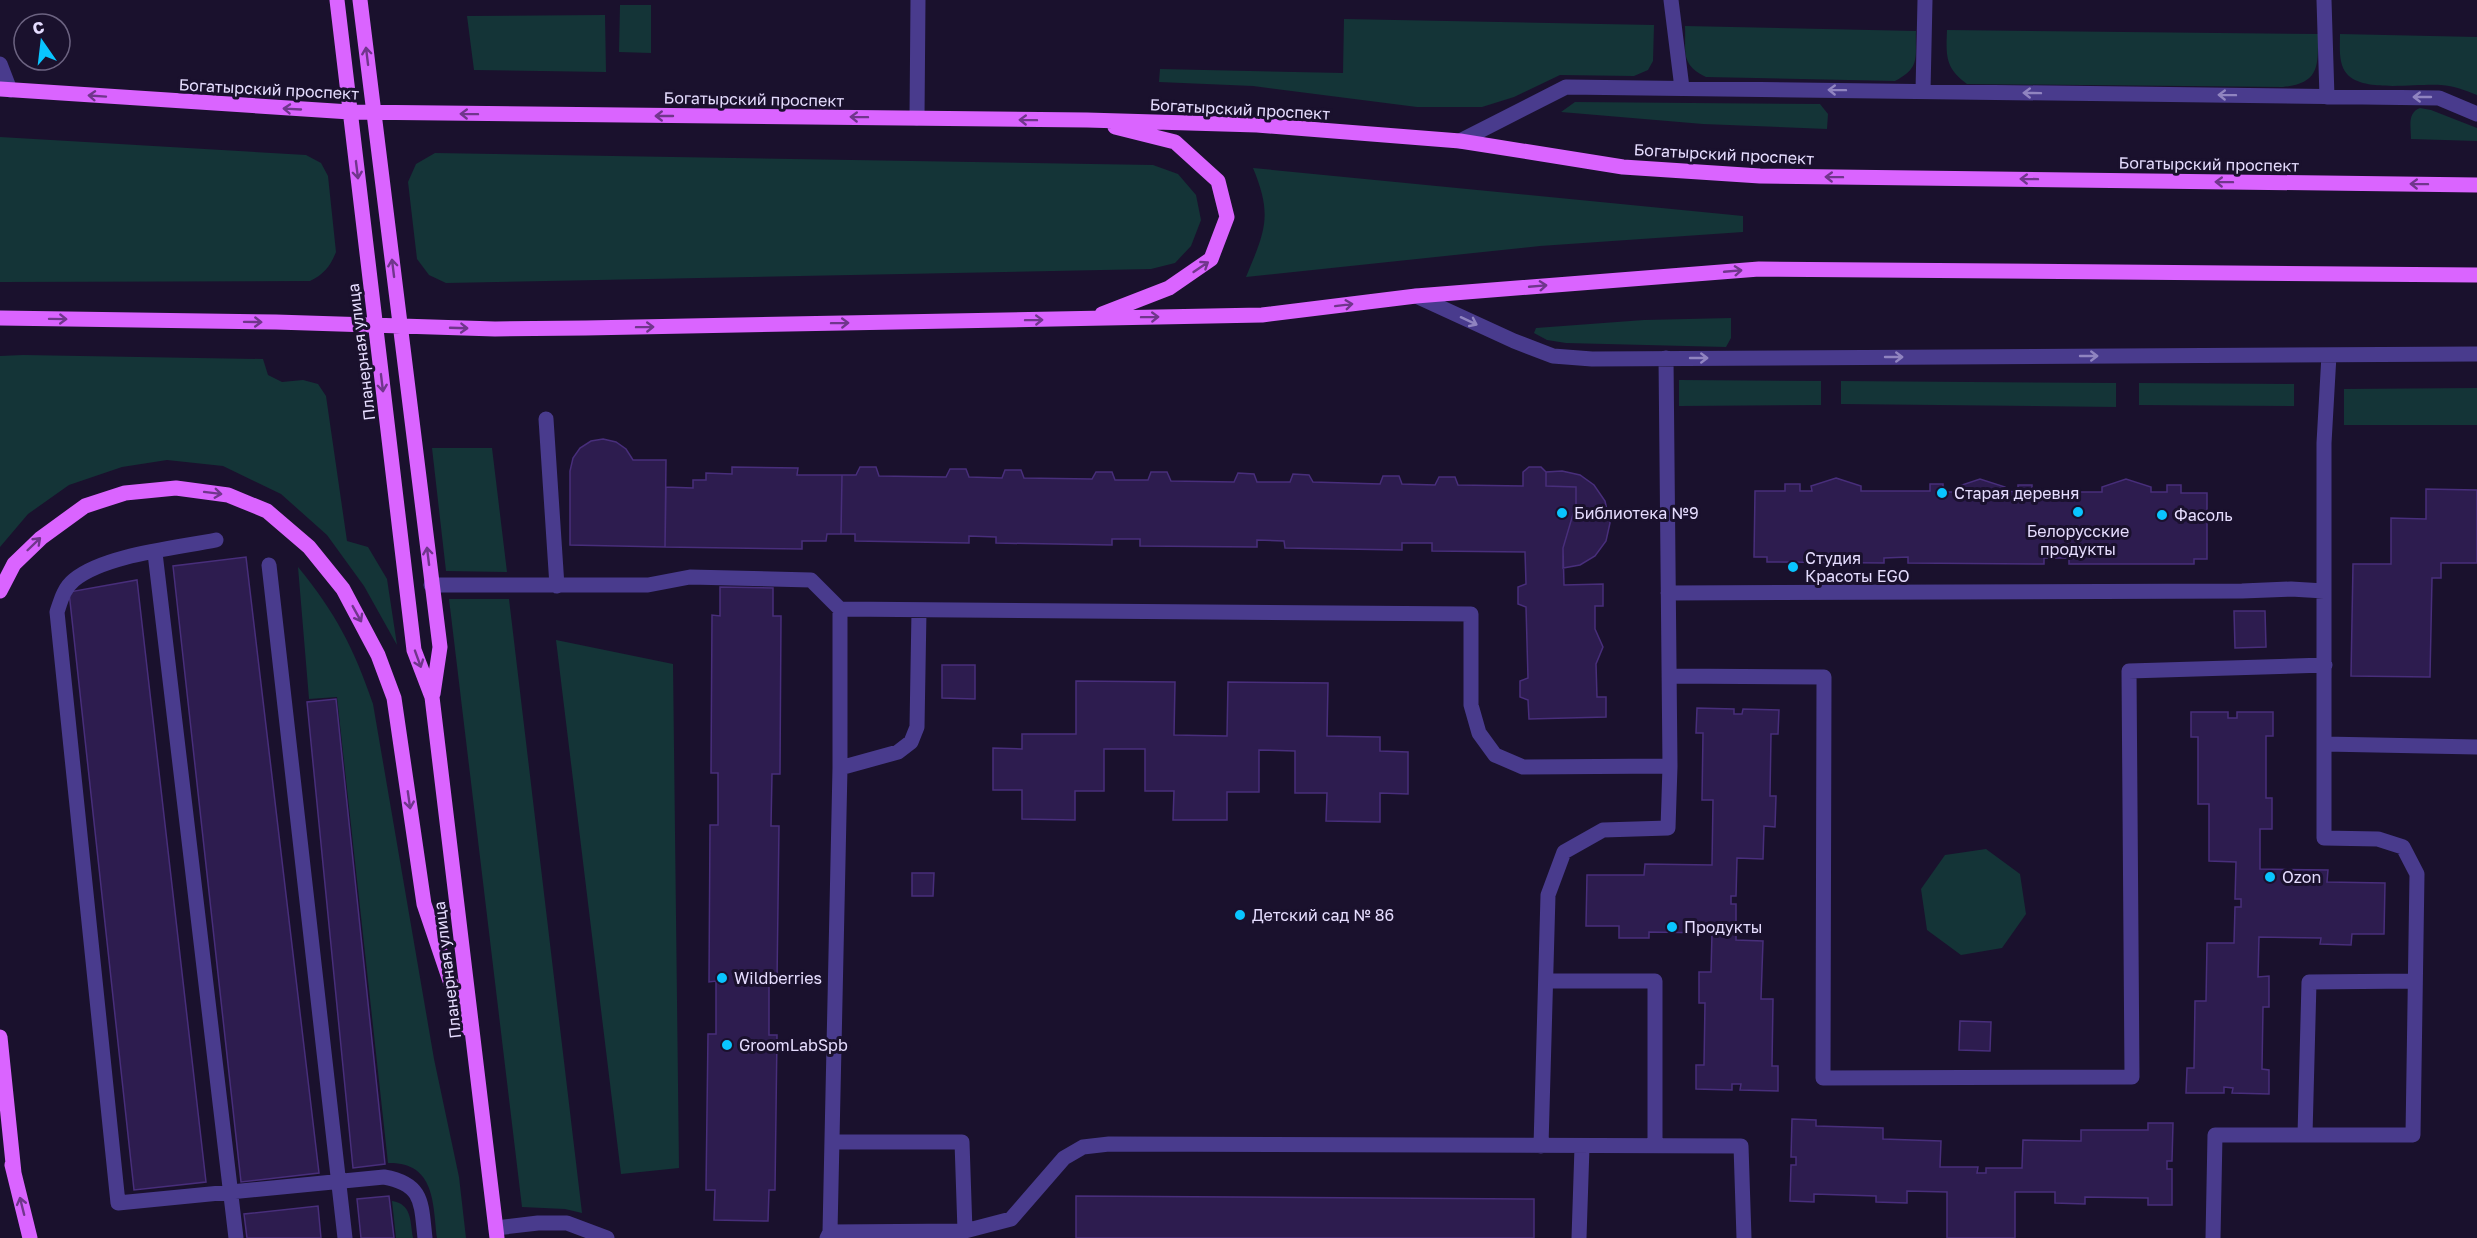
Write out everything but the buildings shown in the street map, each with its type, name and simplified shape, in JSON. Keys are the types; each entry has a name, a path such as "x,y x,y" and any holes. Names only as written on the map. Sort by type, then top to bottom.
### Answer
{"main road":[{"name":"Планерная улица","path":"337,0 414,650 432,698 497,1233"},
{"name":"Планерная улица","path":"360,0 440,647 432,698"},
{"name":"Богатырский проспект","path":"5,89 350,112 1087,120 1257,125 1460,141 1623,167 1760,176 2477,185"},
{"path":"1087,120 1175,142 1218,181 1227,216 1211,260 1169,288 1091,318"},
{"path":"0,318 575,328 1262,315 1416,296 1759,269 2477,275"},
{"path":"0,591 14,564 41,538 85,506 125,493 176,488 228,495 267,511 309,547 343,589 362,622 378,655 394,698 424,904 476,1059"},
{"path":"0,1037 14,1173"},
{"path":"0,1120 30,1238"}],"street":[{"path":"917,118 918,0"},
{"path":"1671,0 1682,88"},
{"path":"1923,92 1925,0"},
{"path":"2324,0 2326,97"},
{"path":"0,64 5,89"},
{"path":"1460,141 1566,87 2439,98 2477,114"},
{"path":"1416,296 1514,341 1553,356 1592,359 2477,354"},
{"path":"2213,1238 2215,1135 2413,1135 2417,874 2403,847 2378,839 2324,838 2324,443 2329,355"},
{"path":"1541,1146 1548,895 1564,852 1603,830 1668,828 1670,766 1666,358"},
{"path":"546,418 556,586"},
{"path":"216,540 112,561 89,570 72,581 63,593 57,612 118,1203 384,1177 401,1180 413,1188 421,1202 425,1238"},
{"path":"154,553 236,1238"},
{"path":"269,565 345,1238"},
{"path":"431,585 648,585 690,577 812,580 840,609 840,768 829,1235 965,1232 1011,1219 1064,1158 1083,1147 1109,1144 1741,1146 1744,1238"},
{"path":"1668,593 2291,589 2324,591"},
{"path":"840,609 1471,614 1471,705 1479,732 1495,755 1523,767 1670,766"},
{"path":"840,768 898,752 911,742 917,727 919,610"},
{"path":"1668,676 1824,677 1824,1078 2132,1077 2129,671 2325,665"},
{"path":"2324,744 2477,747"},
{"path":"1546,981 1655,981 1655,1146"},
{"path":"2306,1135 2309,982 2415,981"},
{"path":"832,1142 962,1142 965,1232"},
{"path":"1579,1238 1582,1147"},
{"path":"497,1233 538,1222 567,1223 607,1238"}],"green space":[{"path":"620,5 651,5 651,53 619,52"},
{"path":"605,15 606,72 474,70 467,16"},
{"path":"1344,19 1654,25 1653,61 1648,70 1634,76 1560,75 1514,97 1482,107 1417,107 1253,86 1159,82 1160,69 1343,73"},
{"path":"1685,26 1916,31 1916,55 1909,71 1895,81 1706,77 1688,62 1685,51"},
{"path":"1947,30 2318,34 2318,55 2317,64 2310,77 2304,82 2283,87 1967,84 1954,72 1948,61"},
{"path":"2340,34 2477,37 2477,95 2446,86 2391,86 2355,80 2347,74 2342,65"},
{"path":"1575,102 1820,104 1828,114 1827,129 1703,124 1561,112"},
{"path":"2420,108 2477,128 2477,141 2411,139 2411,117"},
{"path":"0,137 306,155 321,163 328,176 336,252 326,270 310,281 0,282"},
{"path":"435,153 1153,165 1178,174 1196,195 1201,220 1191,246 1175,263 1151,269 446,283 429,275 417,259 408,182 416,164"},
{"path":"1253,168 1743,216 1743,232 1540,246 1246,277 1262,235 1265,211"},
{"path":"1731,318 1731,338 1726,347 1566,343 1547,340 1534,333 1536,328 1644,320"},
{"path":"0,356 263,359 268,375 282,382 303,380 318,384 326,396 347,541 368,547 387,579 397,645 364,586 327,535 281,494 223,466 167,460 122,467 69,485 28,514 0,547"},
{"path":"1679,380 1821,381 1821,405 1679,406"},
{"path":"1841,381 2116,383 2116,407 1841,404"},
{"path":"2139,383 2294,384 2294,406 2139,405"},
{"path":"2477,388 2477,425 2344,425 2344,389"},
{"path":"432,448 492,448 507,572 446,571"},
{"path":"298,567 323,600 342,631 373,704 434,1059 459,1177 466,1238 437,1238 432,1199 423,1177 415,1169 388,1163 337,697 309,699"},
{"path":"449,599 509,599 582,1213 565,1209 522,1207"},
{"path":"556,640 673,664 679,1168 621,1174"},
{"path":"1986,849 2020,874 2026,914 2002,948 1961,955 1927,930 1921,889 1945,855"},
{"path":"392,1201 399,1203 407,1210 413,1238 396,1238"}],"place":[{"name":"Старая деревня","path":"1942,493"},
{"name":"Белорусские продукты","path":"2078,512"},
{"name":"Библиотека №9","path":"1562,513"},
{"name":"Фасоль","path":"2162,515"},
{"name":"Студия Красоты EGO","path":"1793,567"},
{"name":"Ozon","path":"2270,877"},
{"name":"Детский сад № 86","path":"1240,915"},
{"name":"Продукты","path":"1672,927"},
{"name":"Wildberries","path":"722,978"},
{"name":"GroomLabSpb","path":"727,1045"}]}
